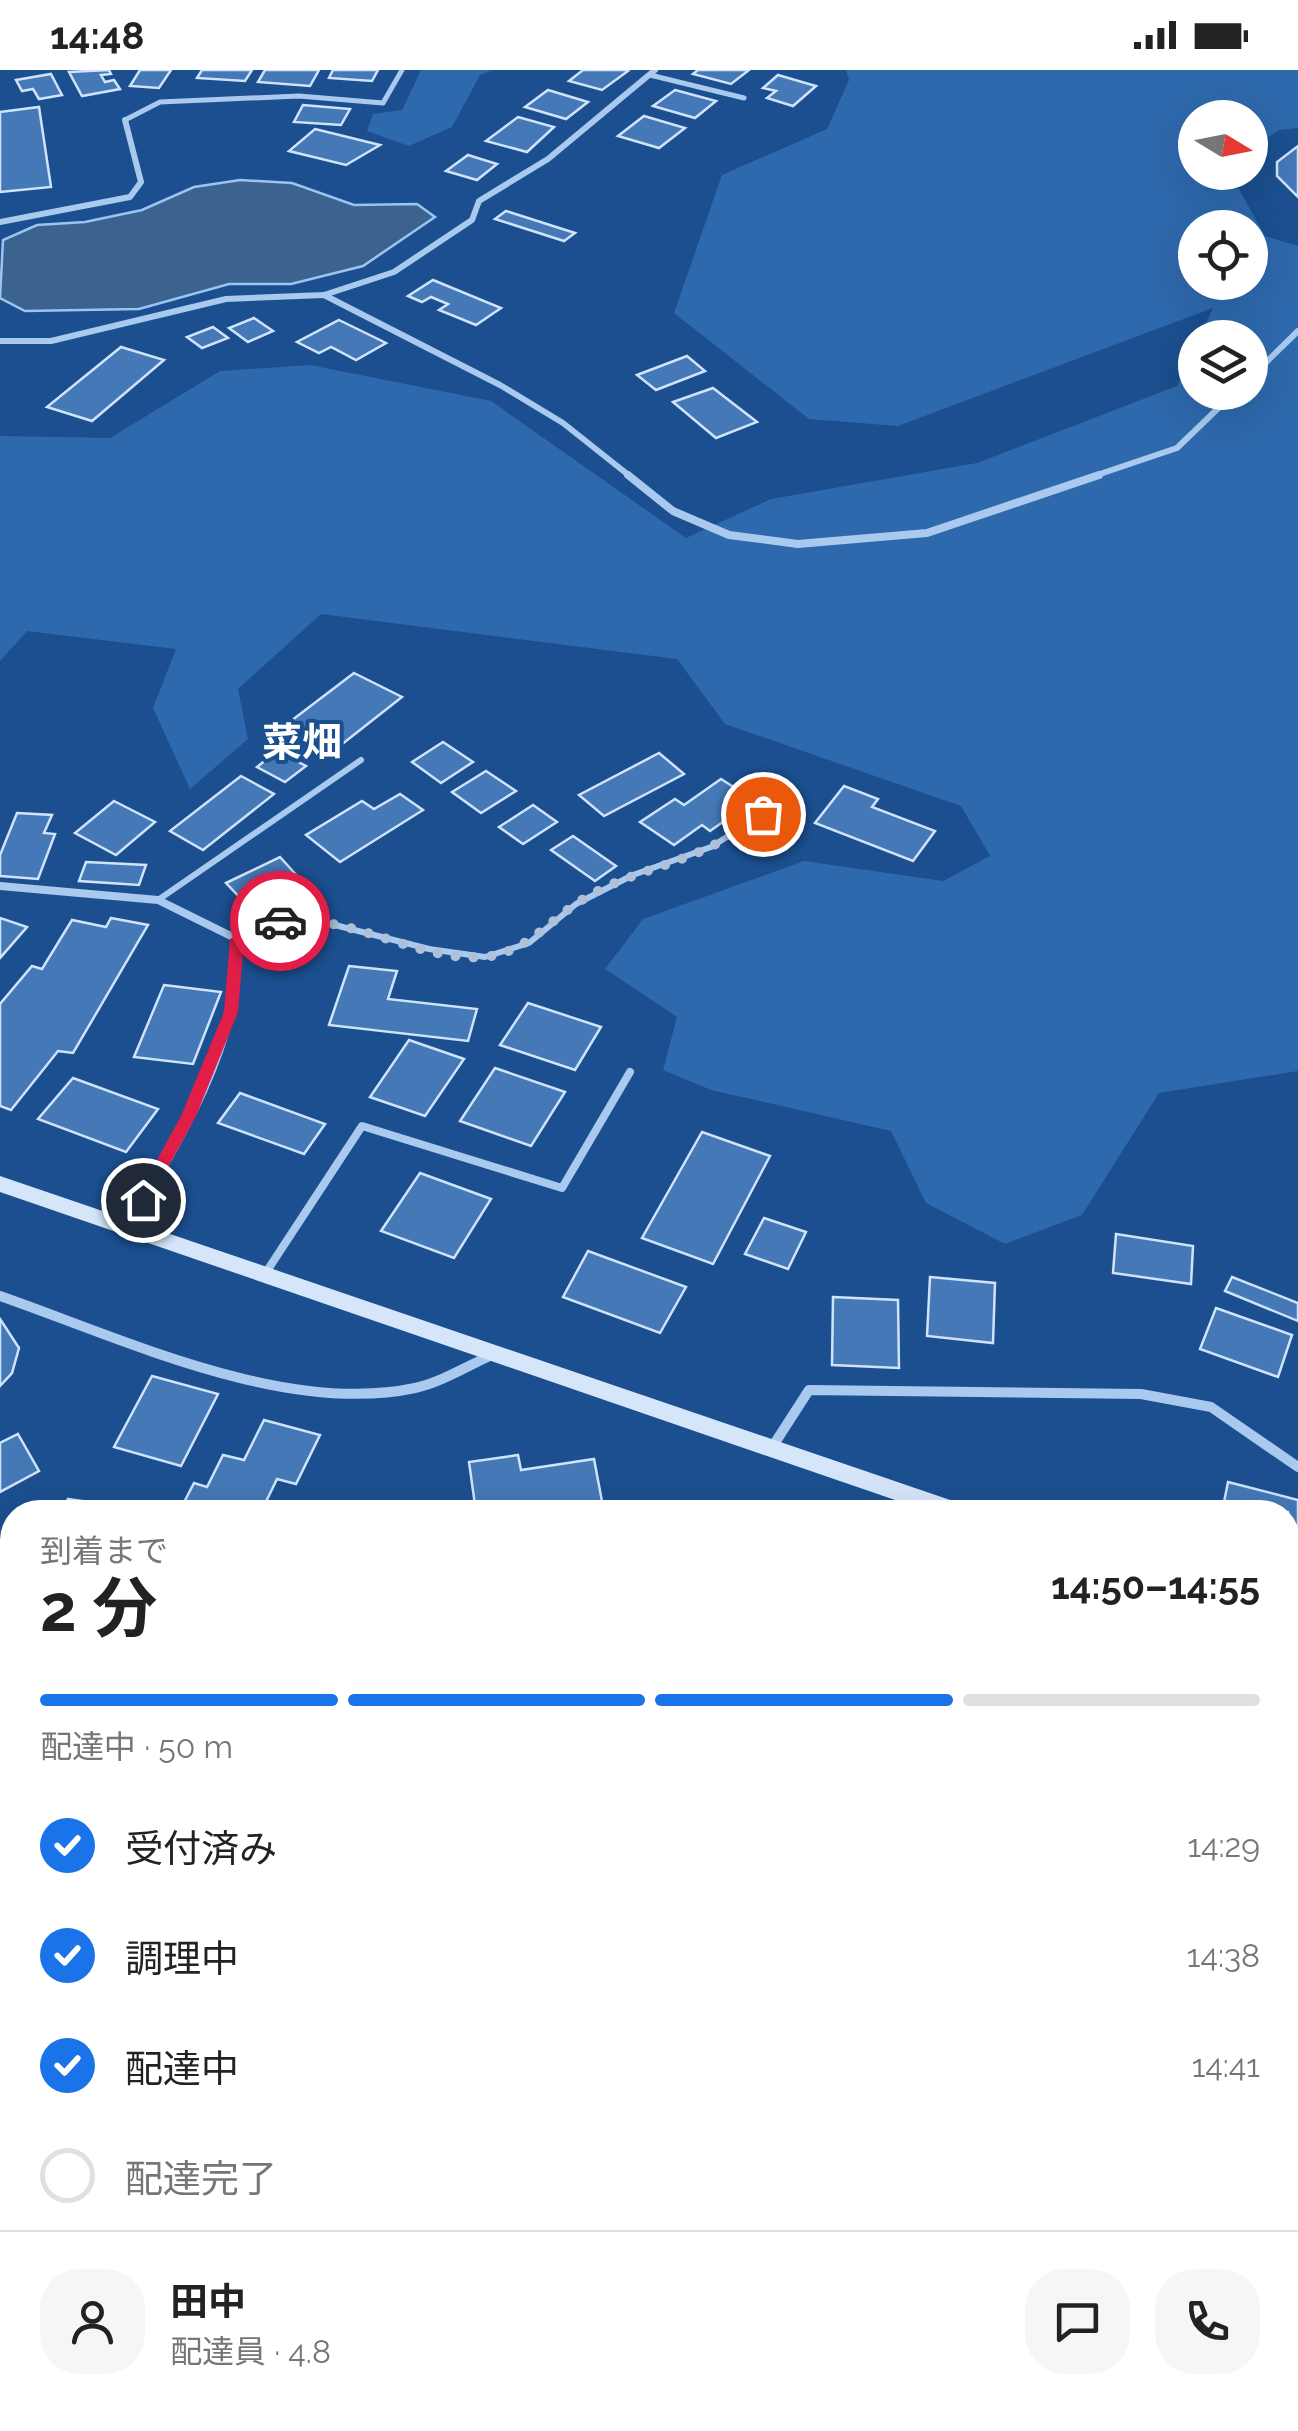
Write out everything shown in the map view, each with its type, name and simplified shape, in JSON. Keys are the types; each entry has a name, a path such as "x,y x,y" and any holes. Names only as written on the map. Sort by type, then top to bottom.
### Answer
{"street":[{"path":"0,342 51,340 226,300 324,294 394,272 472,220 479,201 548,159 653,72"},
{"path":"0,222 130,197 142,182 125,120"},
{"path":"324,294 468,368 562,423 672,511 729,535 798,544 927,532 1177,448 1216,410"},
{"path":"1268,360 1298,331"},
{"path":"0,886 158,900 237,939 231,1012 188,1116 128,1228"},
{"path":"0,1184 921,1500"},
{"path":"0,1296 279,1388 344,1394 413,1389 493,1354"},
{"path":"772,1449 810,1390 1141,1394 1211,1407 1298,1467"}],"lane":[{"path":"125,120 160,102 299,96 383,103 402,70"},
{"path":"653,72 744,98"},
{"path":"158,900 360,760"},
{"path":"237,939 283,919 331,924 429,949 484,957 529,942 576,904 633,875 710,847 763,814"},
{"path":"264,1276 362,1126 562,1188 630,1072"}],"shaded area":[{"path":"421,70 493,70 480,75 452,127 409,146 367,131 373,114 402,110"},
{"path":"846,70 1298,70 1298,128 1280,130 1268,137 1268,100 1178,100 1178,190 1239,190 1251,210 1178,210 1178,300 1268,300 1268,237 1298,246 1298,1071 1159,1093 1082,1215 1005,1244 926,1203 891,1131 711,1090 663,1070 677,1017 605,969 643,919 804,861 943,881 990,856 961,806 725,724 677,659 321,614 238,689 248,739 190,789 153,708 176,649 27,631 0,661 0,436 110,438 220,371 310,365 491,401 686,538 771,499 977,463 1178,384 1178,410 1268,410 1268,320 1208,320 1213,308 898,426 809,419 674,313 722,175 827,129 849,80"},
{"path":"240,180 292,183 354,205 417,204 435,217 363,266 291,284 229,284 139,309 25,311 0,298 3,240 37,225 85,222 142,210 194,187"}],"building":[{"path":"109,70 111,74 101,75 105,82 114,80 120,89 82,96 69,72"},
{"path":"140,70 171,70 159,88 130,86"},
{"path":"202,70 252,70 245,81 197,78"},
{"path":"265,70 319,70 310,86 258,82"},
{"path":"333,70 378,70 372,81 329,78"},
{"path":"583,70 628,71 602,90 569,81"},
{"path":"698,70 749,70 731,84 693,74"},
{"path":"51,74 62,95 39,99 33,89 22,91 16,80"},
{"path":"778,75 816,86 793,106 767,98 776,91 763,88"},
{"path":"548,90 588,102 566,119 525,107"},
{"path":"675,90 716,101 695,118 653,106"},
{"path":"303,105 350,109 341,125 294,122"},
{"path":"39,107 51,187 0,192 0,112"},
{"path":"644,116 685,128 659,148 618,136"},
{"path":"518,117 554,127 527,152 486,141"},
{"path":"315,129 380,145 346,165 289,151"},
{"path":"1298,146 1298,197 1277,176 1277,162"},
{"path":"468,155 497,164 477,180 446,171"},
{"path":"506,211 575,233 564,241 495,219"},
{"path":"433,280 501,308 476,325 439,310 448,304 431,297 422,302 408,296"},
{"path":"254,318 273,331 248,342 229,328"},
{"path":"339,320 386,343 356,360 331,347 319,353 297,342"},
{"path":"213,327 228,338 202,348 187,337"},
{"path":"121,347 164,360 92,421 47,407"},
{"path":"687,356 705,371 656,390 637,375"},
{"path":"713,388 757,422 716,438 673,402"},
{"path":"354,673 402,697 327,756 279,730"},
{"path":"443,742 473,762 441,783 412,762"},
{"path":"277,751 306,766 285,782 257,767"},
{"path":"659,753 684,774 604,816 579,795"},
{"path":"486,771 516,791 481,813 452,792"},
{"path":"241,776 274,794 203,850 170,831"},
{"path":"721,779 754,800 710,831 702,825 674,845 640,822 675,799 684,805"},
{"path":"844,786 878,799 872,807 935,831 913,861 815,823"},
{"path":"400,794 423,810 340,862 306,835 362,801 374,809"},
{"path":"114,801 155,822 116,855 75,833"},
{"path":"533,805 557,822 523,844 499,827"},
{"path":"17,813 52,815 44,833 55,834 38,879 0,876 0,855"},
{"path":"573,836 616,866 595,881 551,850"},
{"path":"280,857 310,890 257,916 226,883"},
{"path":"86,862 146,865 139,885 79,881"},
{"path":"0,918 27,927 0,958"},
{"path":"111,918 148,925 73,1053 58,1051 11,1110 0,1106 0,1004 32,966 42,969 72,920 106,927"},
{"path":"349,966 397,971 388,999 477,1009 468,1041 329,1025"},
{"path":"164,985 221,992 193,1064 134,1057"},
{"path":"528,1003 601,1027 575,1070 500,1045"},
{"path":"409,1040 464,1059 425,1116 370,1097"},
{"path":"495,1068 565,1092 531,1146 460,1121"},
{"path":"73,1078 158,1109 126,1152 38,1119"},
{"path":"240,1093 325,1124 304,1154 218,1123"},
{"path":"702,1132 770,1156 713,1264 642,1238"},
{"path":"420,1173 491,1199 454,1258 381,1231"},
{"path":"764,1218 806,1232 788,1269 745,1254"},
{"path":"1116,1234 1193,1246 1191,1284 1113,1273"},
{"path":"588,1251 686,1287 660,1333 563,1297"},
{"path":"930,1277 995,1283 993,1343 927,1336"},
{"path":"1232,1277 1298,1303 1298,1321 1225,1291"},
{"path":"833,1297 898,1300 899,1368 832,1365"},
{"path":"1216,1308 1292,1335 1278,1377 1200,1349"},
{"path":"0,1319 19,1348 12,1373 0,1386"},
{"path":"152,1376 218,1394 181,1466 114,1447"},
{"path":"264,1420 320,1435 296,1484 277,1479 267,1500 185,1500 194,1483 207,1487 223,1455 244,1460"},
{"path":"18,1434 39,1471 0,1492 0,1443"},
{"path":"518,1455 521,1470 594,1459 602,1500 474,1500 469,1462"},
{"path":"1228,1482 1298,1500 1224,1500"}],"way so far":[{"path":"280,921 331,924 383,934 429,949 484,957 529,942 576,904 633,875 710,847 763,814"}],"district":[{"name":"菜畑","path":"302,741"}],"route":[{"path":"143,1200 188,1116 231,1012 237,939 280,921"}]}
